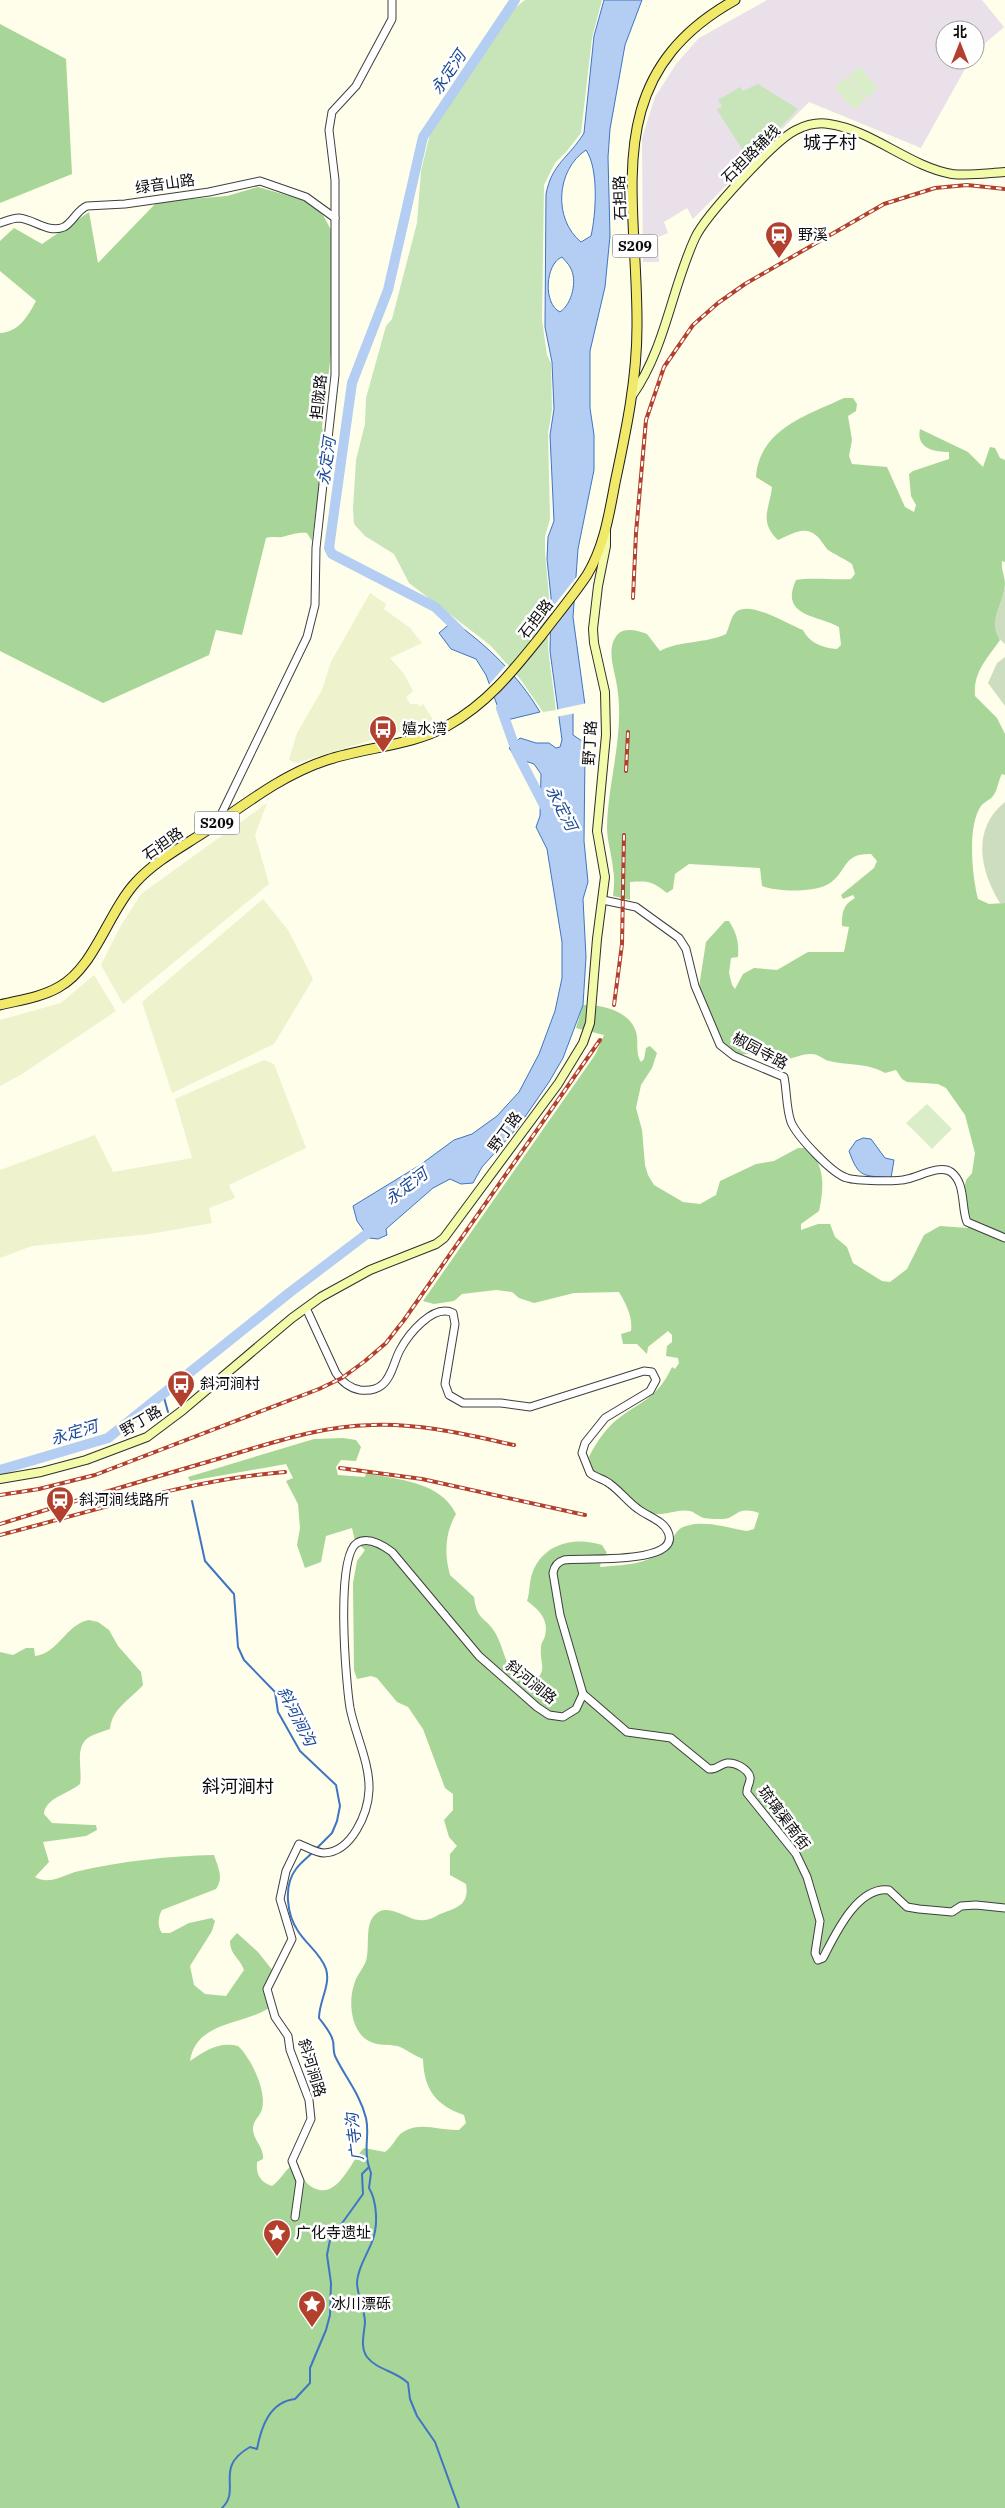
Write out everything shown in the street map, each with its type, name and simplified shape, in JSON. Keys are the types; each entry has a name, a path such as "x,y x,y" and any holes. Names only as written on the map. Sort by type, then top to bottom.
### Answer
{"main road":[{"name":"石担路","path":"0,1005 46,993 68,981 79,971 116,908 138,880 160,862 269,788 306,768 328,760 414,739 438,730 482,703 500,686 572,597 589,572 606,531 632,396 637,321 632,161 639,114 648,88 673,48 700,21 735,0"},
{"name":"石担路辅线","path":"632,396 650,368 690,250 702,226 741,182 782,140 795,130 818,123 838,125 939,170 964,174 1005,172"},
{"name":"野丁路","path":"0,1479 41,1472 86,1460 147,1437 183,1410 306,1308 370,1270 425,1250 444,1238 558,1084 583,1043 590,1024 597,939 605,877 597,831 597,818 606,734 605,692 594,643 593,629 598,586 606,546 606,531"}],"street":[{"name":"担陇路","path":"217,824 307,637 315,605 316,548 335,375 335,180 329,130 332,112 356,86 370,64 392,19 392,0"},
{"name":"绿音山路","path":"0,223 19,218 42,227 65,226 82,208 87,206 158,199 260,181 306,197 335,218"},
{"name":"椒园寺路","path":"603,900 636,907 683,942 695,986 718,1041 734,1056 784,1077 791,1121 799,1136 837,1173 846,1178 900,1181 930,1172 948,1171 953,1174 959,1183 967,1222 1005,1238"},
{"path":"306,1308 336,1373 342,1381 355,1389 370,1390 384,1384 400,1349 415,1330 431,1315 443,1311 453,1314 455,1324 445,1384 449,1395 463,1403 501,1403 530,1407 644,1371 654,1374 656,1384 650,1391 605,1418 585,1443 582,1453 590,1473 610,1484 634,1506 663,1526 668,1532 669,1540 660,1549 642,1556 608,1560 562,1560 554,1567 553,1573 560,1615 583,1694"},
{"name":"斜河涧路","path":"296,2218 300,2181 292,2161 311,2119 309,2100 290,2050 288,2036 275,2017 267,1988 292,1939 280,1899 286,1870 299,1844 314,1850 333,1851 346,1844 362,1819 369,1790 366,1767 350,1707 345,1650 344,1588 350,1555 357,1543 373,1542 392,1552 479,1656 549,1716 563,1717 576,1709 583,1694"},
{"name":"琉璃渠南街","path":"583,1694 627,1732 672,1738 709,1769 714,1770 728,1763 736,1764 748,1773 750,1778 747,1793 796,1854 807,1877 820,1921 815,1953 818,1960 823,1958 852,1907 879,1891 889,1890 907,1907 919,1909 952,1912 961,1906 976,1905 1005,1908"}],"shaded area":[{"path":"767,0 982,0 1004,27 985,43 985,20 935,20 935,70 964,70 921,148 809,102 693,219 687,208 664,222 668,233 658,237 659,262 643,262 642,138 655,97 676,64 699,38"}],"green space":[{"path":"525,0 602,0 592,38 581,133 555,163 544,185 542,320 547,355 551,363 552,410 548,433 550,519 545,537 545,553 549,596 548,649 556,710 543,712 521,680 490,645 409,583 394,554 365,536 354,524 353,509 356,460 365,424 366,398 386,326 392,319 417,223 421,171 430,134 511,11"},
{"path":"0,24 66,59 72,174 0,203"},
{"path":"860,67 878,88 867,98 848,76"},
{"path":"847,77 866,99 854,110 834,87"},
{"path":"758,84 798,109 749,160 717,110 722,106 718,100 740,87 743,91"},
{"path":"258,187 307,201 323,215 331,230 331,354 322,427 325,440 312,541 307,533 266,538 242,635 216,630 209,655 103,703 0,651 0,333 13,330 18,326 36,301 0,271 0,241 14,228 42,244 89,212 98,263 157,202 227,196"},
{"path":"844,398 853,398 857,404 856,411 848,416 852,440 849,456 852,464 887,467 905,507 914,512 916,505 911,496 909,474 949,459 949,452 932,450 923,445 919,435 920,429 968,452 983,467 990,447 995,448 1000,458 1005,460 1005,562 1002,561 1002,564 1005,584 996,618 997,632 1000,640 982,666 976,680 975,696 997,718 1005,734 1005,775 1002,774 995,794 981,806 977,815 972,838 972,851 978,899 989,904 1005,903 1005,2508 0,2508 0,1652 13,1655 26,1648 34,1648 35,1656 43,1654 56,1645 74,1627 89,1620 98,1622 109,1630 118,1646 141,1672 143,1685 114,1715 110,1729 91,1736 82,1745 80,1751 80,1784 53,1800 45,1809 44,1814 52,1823 96,1825 97,1830 86,1836 43,1842 49,1862 35,1877 52,1880 73,1872 95,1867 163,1858 214,1855 220,1877 216,1889 162,1910 159,1927 162,1933 170,1933 189,1923 212,1918 215,1921 212,1931 190,1966 194,1985 205,1994 226,1996 244,1970 230,1946 230,1941 237,1933 258,1952 273,1971 264,1987 269,2008 258,2014 211,2031 201,2038 194,2048 190,2061 218,2046 238,2046 253,2066 262,2093 262,2109 253,2127 263,2155 263,2159 257,2162 257,2171 260,2177 264,2182 272,2186 295,2163 298,2164 304,2179 309,2185 316,2189 324,2190 331,2188 344,2176 364,2148 385,2152 400,2134 410,2129 424,2127 459,2130 466,2123 464,2115 446,2106 433,2094 426,2079 423,2059 394,2045 377,2044 364,2038 355,2025 351,2008 355,1982 366,1961 369,1926 373,1917 378,1912 390,1910 414,1919 427,1920 456,1908 466,1897 466,1884 450,1875 450,1854 457,1846 449,1837 444,1820 453,1810 453,1794 445,1788 423,1729 408,1707 397,1702 377,1678 371,1676 357,1679 354,1670 353,1583 357,1561 365,1550 355,1541 352,1528 326,1536 321,1562 305,1568 297,1545 300,1528 298,1504 286,1481 293,1478 286,1464 190,1481 188,1477 314,1439 343,1438 356,1440 361,1447 356,1461 341,1460 336,1467 338,1475 365,1477 366,1473 404,1480 429,1488 449,1503 456,1514 450,1528 446,1551 450,1575 474,1597 477,1611 497,1636 508,1665 516,1677 530,1684 542,1671 541,1646 545,1636 546,1625 542,1616 527,1601 532,1574 543,1556 551,1549 570,1542 591,1542 602,1545 607,1553 602,1556 600,1567 617,1566 652,1558 669,1545 679,1530 693,1524 709,1524 747,1531 754,1529 759,1513 751,1511 741,1511 723,1519 703,1518 691,1511 685,1510 661,1514 652,1513 641,1507 613,1482 597,1474 592,1469 589,1457 596,1443 614,1422 653,1394 660,1387 672,1367 675,1369 679,1363 678,1358 666,1356 667,1346 672,1342 672,1335 668,1331 648,1347 647,1354 637,1344 623,1344 621,1334 631,1331 631,1321 619,1292 574,1293 534,1303 519,1298 512,1292 496,1290 462,1294 454,1301 434,1304 423,1301 595,1055 604,1035 576,1028 583,1005 614,1010 628,1019 636,1032 638,1055 641,1062 644,1059 646,1048 650,1046 657,1053 652,1068 641,1085 636,1108 642,1130 645,1165 654,1185 683,1202 700,1204 716,1195 720,1181 756,1164 774,1161 798,1148 806,1148 813,1154 820,1169 822,1194 819,1211 801,1224 801,1230 818,1224 830,1224 835,1237 847,1247 853,1263 882,1281 890,1282 907,1269 924,1235 940,1226 968,1228 964,1189 966,1180 972,1173 975,1153 965,1115 946,1088 938,1084 907,1082 902,1079 896,1070 885,1073 871,1067 829,1061 814,1054 777,1061 761,1052 739,1055 721,1041 699,987 706,942 725,921 729,921 738,942 738,957 731,958 729,973 735,989 743,974 754,968 777,970 808,952 844,952 849,927 842,926 843,913 848,903 855,898 853,895 843,899 841,895 874,868 877,861 871,854 862,854 850,859 836,878 816,889 787,890 762,886 760,868 689,864 675,874 673,889 667,893 650,883 630,882 630,900 613,896 614,876 607,827 619,722 617,686 611,653 614,640 621,632 632,630 647,634 660,651 676,645 726,634 734,614 742,609 750,609 769,614 803,630 809,638 822,646 837,649 841,645 839,627 803,613 793,601 792,592 796,580 851,579 855,574 852,564 828,550 818,537 808,531 798,531 778,540 768,527 767,520 772,487 756,477 759,461 766,447 776,435 801,418"},
{"path":"1005,586 1005,644 996,631 995,623"},
{"path":"370,593 386,604 384,609 410,628 422,643 390,658 404,674 413,691 406,697 410,704 418,704 419,707 423,704 434,721 297,763 289,760 297,733 322,690 331,662"},
{"path":"1005,657 1005,706 988,683 997,663"},
{"path":"1005,802 1005,903 1000,903 988,878 982,851 983,837 987,825 994,813"},
{"path":"267,803 255,835 269,884 123,1004 101,965 120,927 141,894"},
{"path":"263,899 288,930 313,979 274,1044 172,1093 142,1002"},
{"path":"94,975 116,1011 22,1074 0,1086 0,1020 61,1003"},
{"path":"264,1060 274,1064 306,1148 229,1185 235,1198 209,1208 212,1223 150,1234 32,1246 0,1258 0,1170 95,1135 113,1172 192,1158 175,1099"},
{"path":"927,1104 952,1129 932,1149 906,1123"}],"water":[{"path":"604,0 642,0 625,45 610,129 608,157 610,236 605,287 590,351 590,408 594,435 594,470 578,549 573,617 585,705 573,707 573,735 582,741 585,755 584,841 588,882 583,899 586,957 583,1005 563,1058 549,1082 518,1127 482,1167 473,1183 461,1184 450,1179 433,1188 386,1229 387,1235 378,1239 369,1238 357,1221 353,1206 420,1165 454,1140 472,1134 497,1116 519,1092 539,1054 555,1011 562,978 562,942 547,849 536,827 540,816 541,774 534,764 516,758 509,748 520,738 536,743 549,743 556,748 560,747 562,740 550,651 551,597 547,559 548,537 554,521 550,435 554,409 552,362 545,327 546,194 552,175 584,133 594,36","holes":["586,150 593,168 595,204 591,236 581,242 572,232 566,221 562,208 562,195 564,182 569,170 576,159","562,257 572,272 574,285 571,298 560,312 551,301 548,284 552,267"]},
{"path":"453,621 501,662 522,686 540,712 503,721 486,675 476,659 451,649 439,633"},
{"path":"863,1138 871,1139 885,1158 894,1160 891,1178 868,1176 856,1167 849,1151 856,1141"}],"pier":[{"path":"578,575 577,597 547,634 548,613"},
{"path":"507,664 516,674 492,700 487,687"},
{"path":"587,703 586,707 576,709 576,713 556,717 555,710"}],"waterway":[{"name":"永定河","path":"460,631 435,607 332,554 329,548 352,383 388,290 423,137 515,0"},
{"name":"永定河","path":"501,708 517,753 546,809"},
{"name":"永定河","path":"0,1470 108,1438 289,1293 376,1227"},
{"name":"斜河涧沟","path":"163,1394 168,1412"},
{"name":"斜河涧沟","path":"192,1501 205,1561 234,1594 238,1647 244,1660 275,1692 278,1712 300,1751 336,1785 340,1806 337,1821 332,1833 316,1849"},
{"name":"广寺沟","path":"222,2508 230,2493 230,2471 233,2463 239,2455 250,2447 257,2449 268,2417 279,2405 295,2399 310,2383 310,2368 326,2330 330,2315 331,2283 327,2255 330,2240 363,2194 362,2174 369,2167 367,2161 367,2124 363,2109 335,2056 331,2035 319,2018 327,1981 326,1969 321,1959 301,1936 294,1924 289,1909 288,1892 292,1876 299,1865 312,1853"},
{"path":"369,2167 371,2173 369,2188 375,2206 375,2233 361,2265 357,2282 365,2318 363,2340 365,2353 371,2361 381,2368 408,2383 410,2399 417,2416 435,2442 459,2508"}],"railway":[{"path":"633,598 636,533 646,420 664,367 693,325 718,303 745,284 884,204 935,188 967,185 1005,189"},
{"path":"626,771 628,732"},
{"path":"614,1005 622,944 624,835"},
{"path":"0,1495 39,1489 95,1475 319,1389 342,1378 365,1361 386,1343 404,1320 600,1040"},
{"path":"0,1524 272,1443 331,1429 372,1425 408,1426 444,1430 514,1445"},
{"path":"340,1468 422,1479 585,1515"},
{"path":"0,1535 177,1489 249,1476 285,1472"}],"place":[{"name":"野溪","path":"779,259"},
{"name":"嬉水湾","path":"383,753"},
{"name":"斜河涧村","path":"181,1408"},
{"name":"斜河涧线路所","path":"60,1524"},
{"name":"广化寺遗址","path":"277,2257"},
{"name":"冰川漂砾","path":"312,2328"}],"district":[{"name":"城子村","path":"830,143"},
{"name":"斜河涧村","path":"238,1787"}]}
